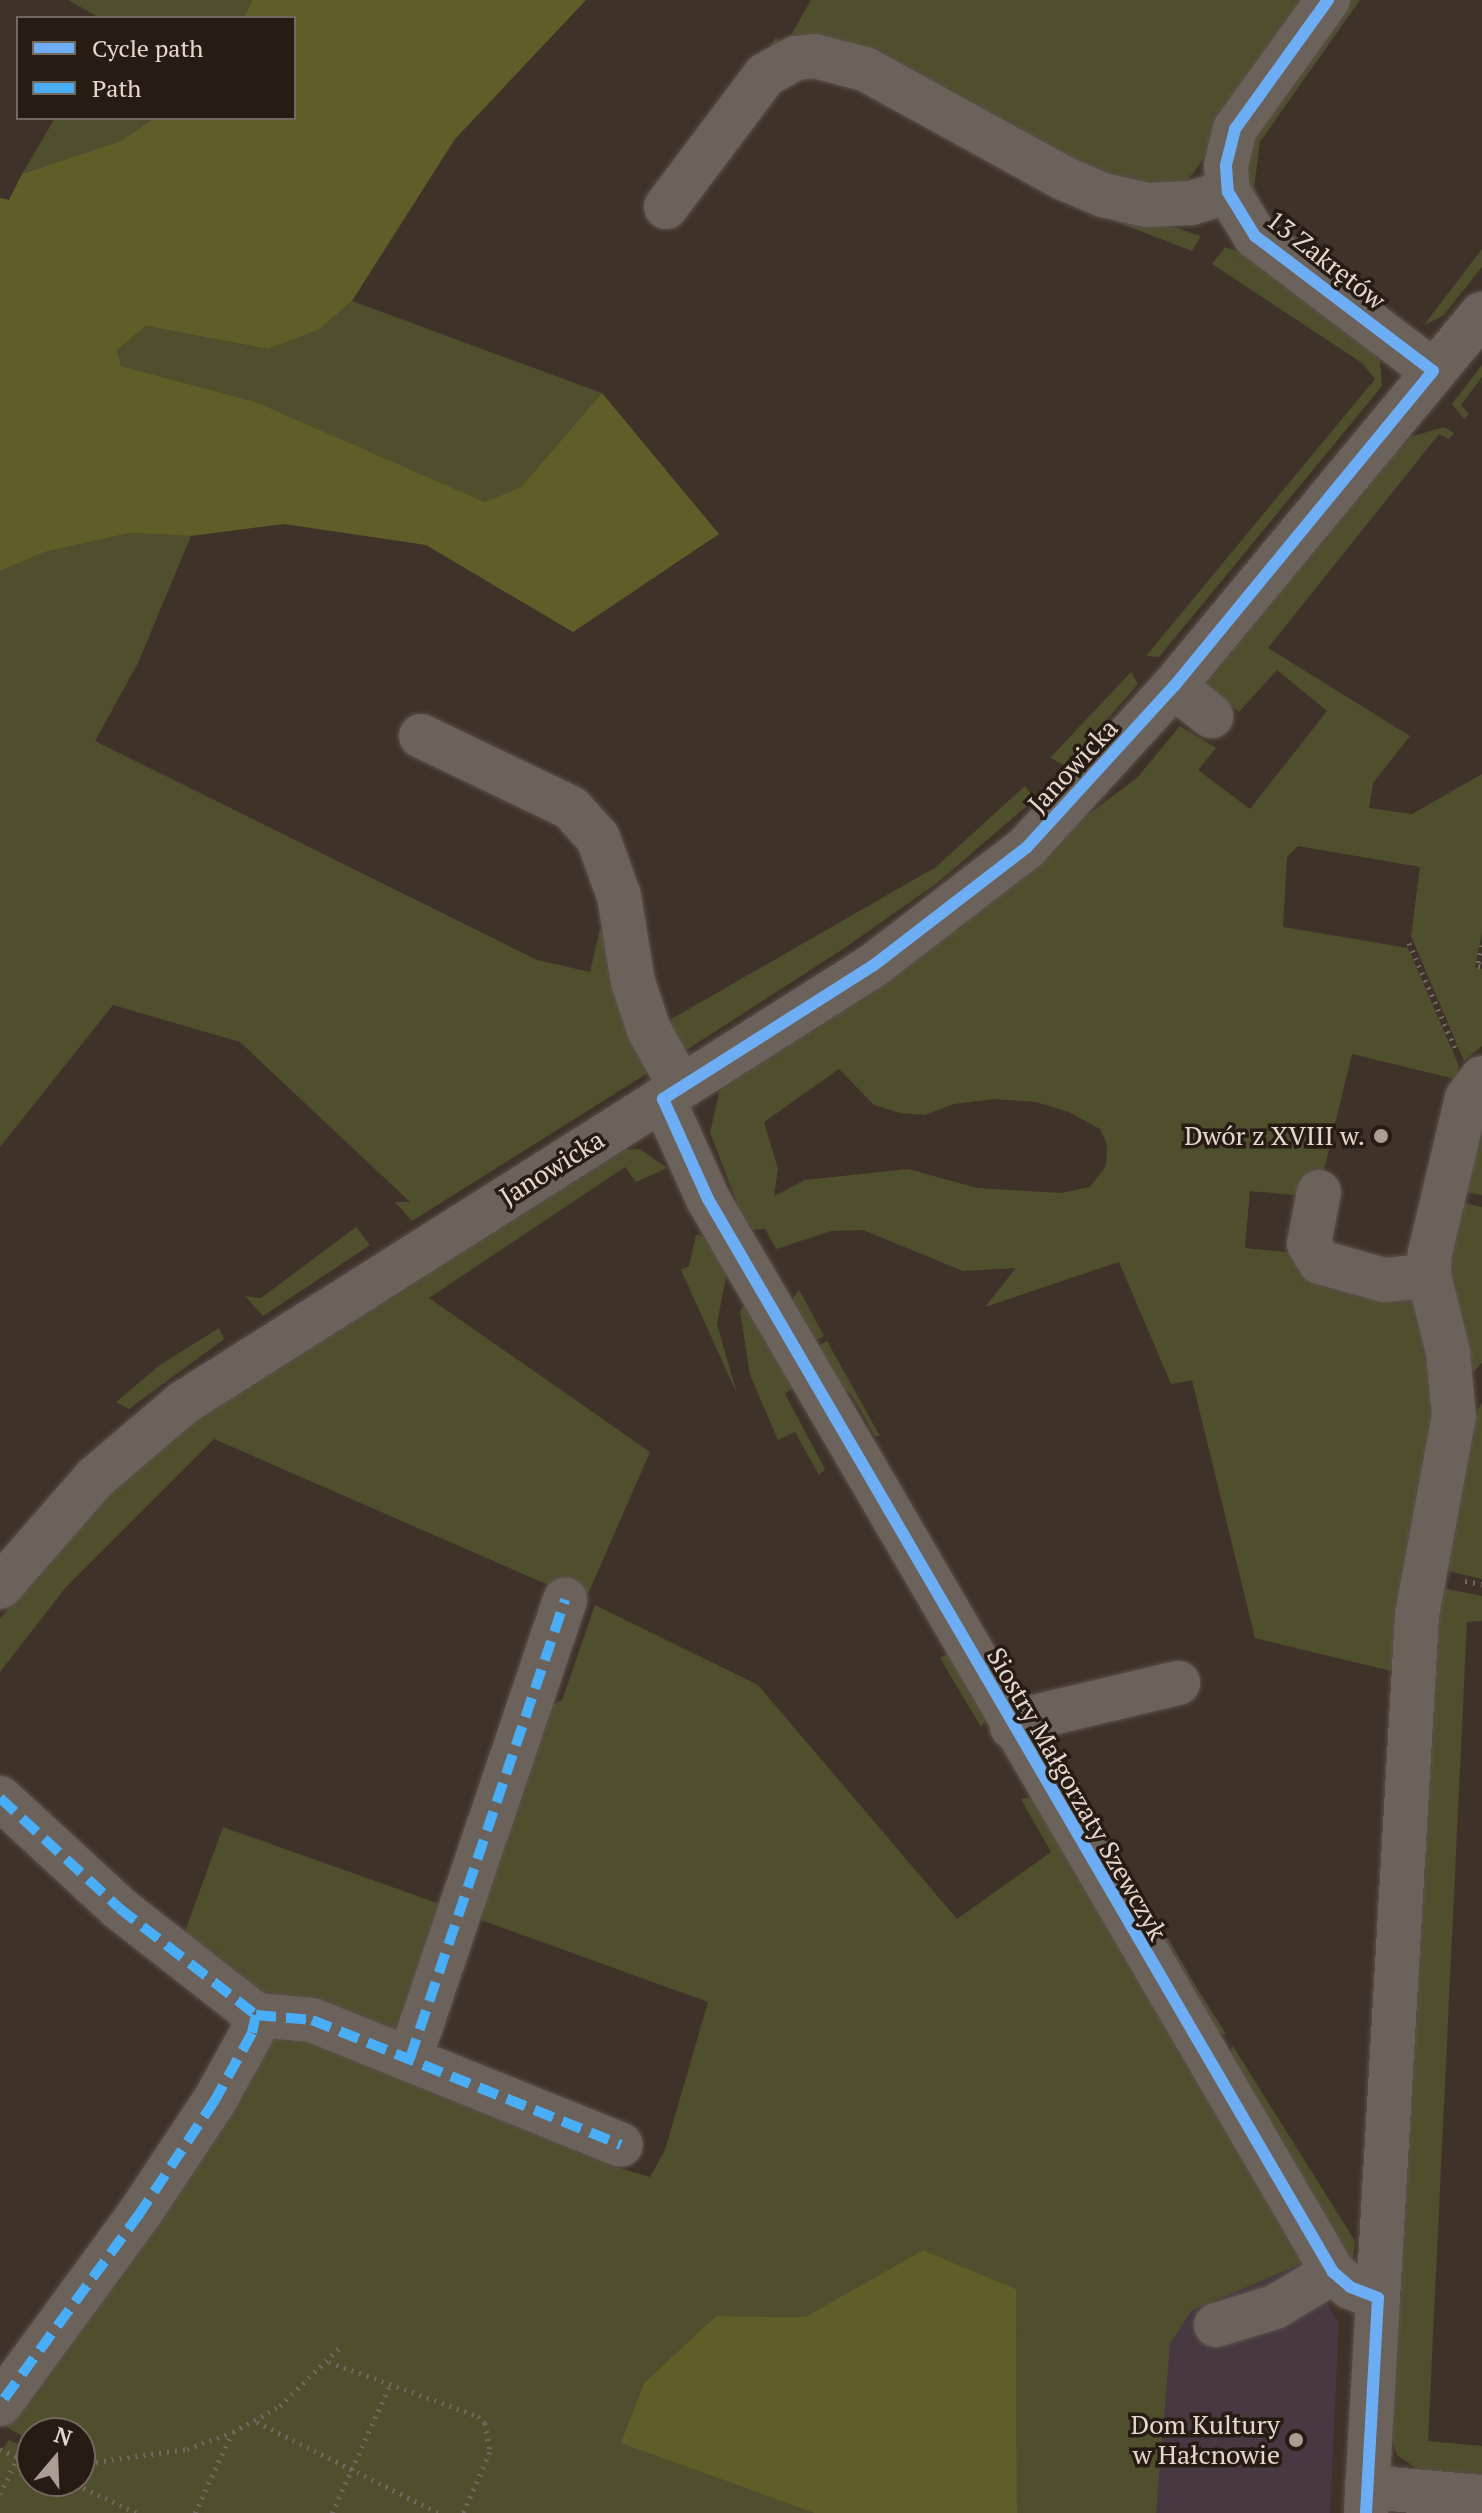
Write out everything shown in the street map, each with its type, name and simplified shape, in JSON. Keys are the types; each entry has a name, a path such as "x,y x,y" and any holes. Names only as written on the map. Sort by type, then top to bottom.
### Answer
{"street":[{"path":"666,207 765,75 796,58 814,56 865,69 1063,178 1103,195 1147,205 1191,203 1228,192 1226,166 1235,129 1328,0"},
{"name":"13 Zakrętów","path":"1228,192 1255,236 1433,371"},
{"name":"Janowicka","path":"0,1587 95,1478 183,1403 874,965 983,884 1092,781 1482,314"},
{"path":"1174,686 1211,716"},
{"name":"Siostry Małgorzaty Szewczyk","path":"421,736 571,808 598,838 619,896 633,982 708,1199 1012,1727 1333,2272 1350,2287 1378,2298"},
{"path":"1478,1081 1467,1098 1429,1276 1448,1352 1454,1416 1417,1615 1366,2500 1482,2497"},
{"path":"1319,1192 1309,1244 1320,1262 1384,1280 1429,1276"},
{"path":"1454,1416 1482,1381"},
{"path":"410,2058 565,1600"},
{"path":"1012,1727 1039,1716 1178,1683"},
{"path":"0,1798 119,1908 256,2015 312,2020 621,2145"},
{"path":"0,2404 173,2163 238,2061 256,2015"},
{"path":"1216,2325 1275,2307 1333,2272"}],"path":[{"path":"1409,943 1478,1081"},
{"path":"1482,945 1478,966 1482,967"},
{"path":"96,2462 187,2449 233,2432 256,2421 329,2362 341,2346"},
{"path":"329,2362 478,2416 485,2423 490,2452 463,2513"},
{"path":"332,2513 390,2385"},
{"path":"256,2421 439,2513"},
{"path":"195,2513 233,2432"},
{"path":"0,2494 16,2461"},
{"path":"96,2494 137,2513"}],"shaded area":[{"path":"68,0 253,0 244,16 96,16"},
{"path":"253,0 586,0 455,139 352,301 318,330 268,349 146,326 117,350 121,366 256,402 485,502 521,487 602,393 719,534 573,632 426,545 284,524 191,536 130,533 45,552 0,571 0,198 9,200 22,174 121,141 152,120 296,120 296,16 244,16"},
{"path":"811,0 1307,0 1195,171 1184,183 1149,195 818,48 661,185 776,38 786,44"},
{"path":"1350,0 1360,0 1260,142 1254,189 1273,222 1357,279 1346,283 1275,232 1250,199 1246,153 1287,84"},
{"path":"54,120 152,120 121,141 22,174"},
{"path":"1075,206 1136,215 1201,236 1192,251"},
{"path":"1225,247 1253,257 1371,352 1380,361 1382,386 1159,657 1146,656 1375,379 1362,363 1212,264"},
{"path":"1482,249 1482,267 1443,316 1424,325"},
{"path":"352,301 602,393 521,487 485,502 256,402 121,366 117,350 146,326 268,349 318,330"},
{"path":"1482,365 1482,377 1461,405 1469,414 1464,419 1452,404"},
{"path":"1444,427 1454,433 1449,439 1439,434 1268,648 1410,736 1373,783 1369,808 1412,814 1482,774 1482,932 1475,967 1482,969 1482,1046 1464,1061 1411,936 1420,867 1298,846 1287,857 1283,927 1408,948 1459,1066 1455,1079 1352,1054 1323,1174 1304,1196 1250,1191 1245,1248 1296,1253 1418,1298 1440,1370 1391,1671 1255,1638 1192,1380 1171,1384 1119,1262 985,1307 1016,1268 963,1271 863,1230 831,1231 776,1249 765,1229 753,1230 743,1218 710,1133 720,1088 1137,778 1180,726 1216,748 1198,770 1250,809 1327,711 1277,670 1239,712 1202,684 1385,460 1410,437","holes":["839,1069 874,1105 900,1113 925,1115 954,1104 994,1099 1036,1102 1069,1112 1100,1129 1107,1144 1106,1166 1090,1187 1062,1193 977,1188 908,1169 805,1180 774,1196 778,1169 764,1122"]},
{"path":"130,533 191,536 138,663 95,741 537,960 590,972 600,929 614,954 651,1071 412,1221 395,1202 410,1202 240,1042 113,1005 0,1147 0,571 45,552"},
{"path":"1131,672 1138,684 1066,766 1050,758"},
{"path":"1025,786 1035,799 936,884 843,949 685,1051 661,1025 936,867"},
{"path":"1482,1103 1482,1195 1459,1191"},
{"path":"640,1149 667,1168 636,1182 625,1167 429,1298 650,1452 585,1601 214,1439 66,1587 0,1672 0,1619 37,1570 99,1500 204,1409 618,1150"},
{"path":"1457,1201 1482,1207 1482,1363 1469,1376 1446,1296"},
{"path":"356,1227 370,1245 263,1316 245,1296 261,1298"},
{"path":"696,1235 703,1236 727,1271 717,1324 737,1394 681,1270 689,1266"},
{"path":"799,1290 824,1336 809,1343 787,1306"},
{"path":"747,1301 795,1386 785,1394 825,1469 819,1475 795,1432 778,1440 750,1375 740,1311"},
{"path":"219,1328 224,1339 129,1409 116,1402 160,1365"},
{"path":"827,1341 880,1436 875,1436 851,1394 838,1385 814,1349"},
{"path":"1482,1403 1482,1579 1439,1569 1464,1431"},
{"path":"1437,1587 1482,1596 1482,1621 1467,1622 1428,2441 1482,2446 1482,2477 1423,2473 1397,2455 1392,2437"},
{"path":"595,1605 758,1685 957,1919 1051,1852 1021,1799 1032,1797 1308,2261 1191,2311 1170,2344 1156,2513 1017,2513 1016,2289 923,2250 805,2317 716,2316 644,2383 622,2443 814,2513 0,2513 0,2453 9,2440 16,2443 16,2497 96,2497 96,2417 16,2417 16,2432 0,2423 146,2224 271,2036 304,2030 401,2064 577,2138 609,2165 650,2177 665,2150 708,2002 473,1917 428,2047 599,2122 592,2125 428,2055 421,2046 541,1710 562,1700"},
{"path":"952,1651 988,1717 981,1727 940,1658"},
{"path":"1051,1734 1226,2034 1209,2035 1048,1758"},
{"path":"223,1827 440,1904 399,2032 250,1991 184,1934"},
{"path":"1146,1996 1339,2323 1330,2513 1017,2513"},
{"path":"1233,2046 1355,2241 1353,2260 1346,2262 1226,2062"},
{"path":"923,2250 1016,2289 1017,2513 814,2513 621,2443 644,2383 716,2316 805,2317"}],"marked path":[{"path":"410,2058 565,1600"},
{"path":"0,1798 119,1908 256,2015 252,2033 215,2100 140,2213 0,2404"},
{"path":"256,2015 312,2020 621,2145"}],"cycle path":[{"path":"1328,0 1235,129 1226,166 1228,192 1255,236 1433,371 1174,686 1026,848 874,965 663,1099 708,1199 1333,2272 1350,2287 1378,2298 1366,2513"}],"place":[{"name":"Dwór z XVIII w.","path":"1381,1136"},
{"name":"Dom Kultury w Hałcnowie","path":"1296,2440"}]}
